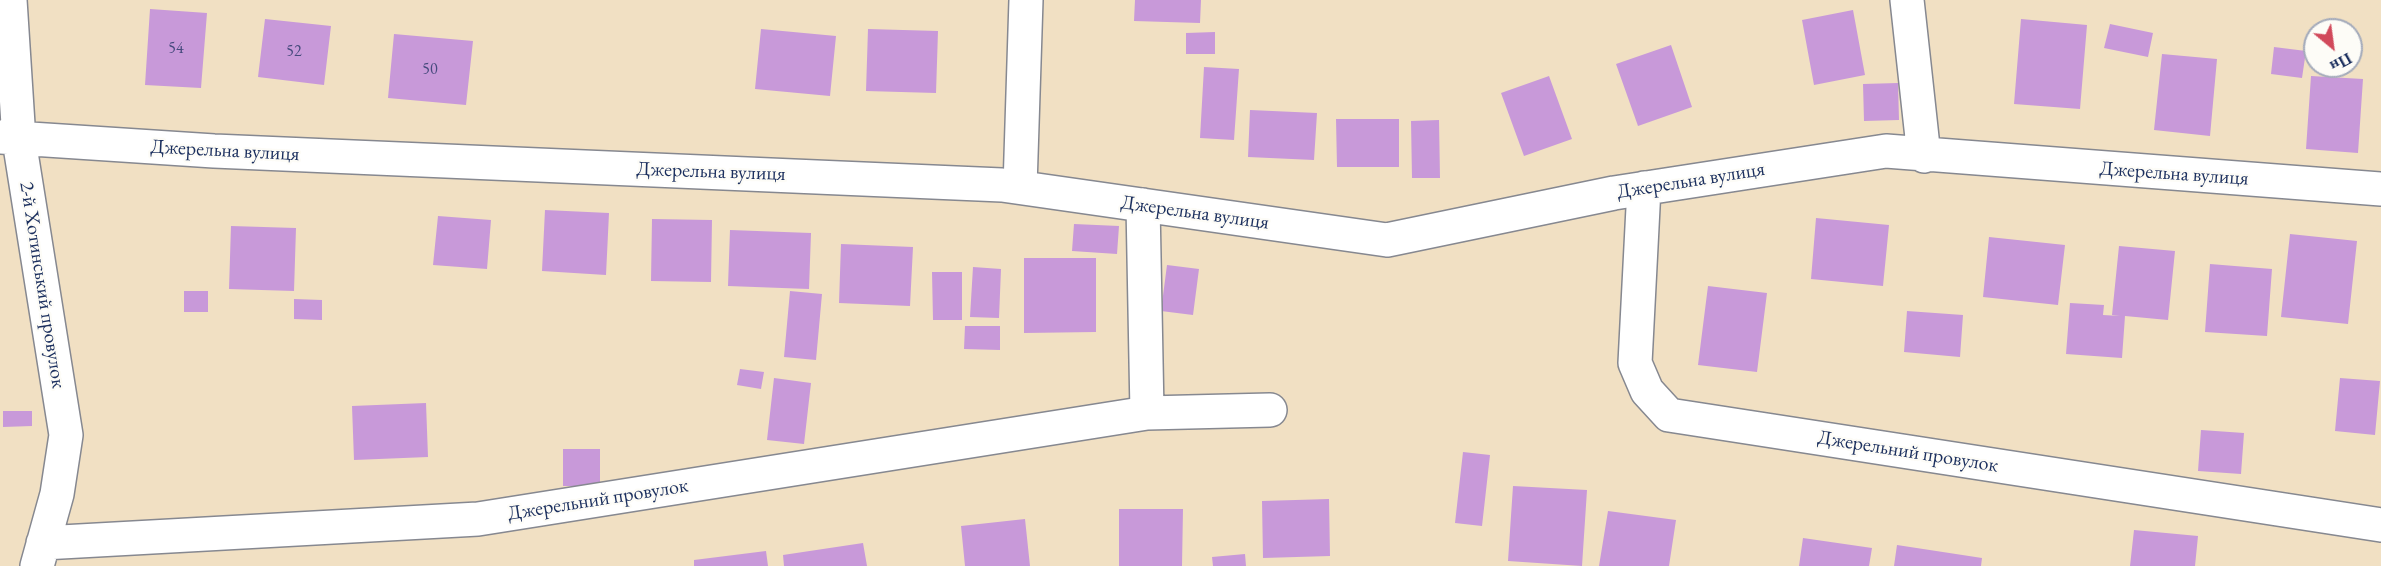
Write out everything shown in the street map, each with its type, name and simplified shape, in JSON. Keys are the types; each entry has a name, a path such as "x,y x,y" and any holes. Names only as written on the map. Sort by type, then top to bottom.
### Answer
{"street":[{"name":"2-й Хотинський провулок","path":"10,0 10,139 66,435 57,494 40,554"},
{"path":"1020,187 1026,0"},
{"path":"1907,0 1924,156"},
{"name":"Джерельна вулиця","path":"10,139 1020,187 1387,240 1644,188 1886,151 1924,156 2381,189"},
{"name":"Джерельний провулок","path":"1644,188 1635,363 1647,391 1669,415 2381,525"},
{"path":"1143,205 1147,413"},
{"name":"Джерельний провулок","path":"40,554 478,519 1147,413 1270,410"}],"building":[{"path":"1135,0 1201,0 1200,23 1134,21"},
{"path":"150,9 207,13 201,88 145,85"},
{"path":"1853,10 1865,75 1814,85 1802,20"},
{"path":"265,19 331,26 324,85 258,77"},
{"path":"2021,19 2087,25 2080,109 2014,104"},
{"path":"2110,24 2153,33 2148,57 2104,48"},
{"path":"761,29 836,36 830,96 755,89"},
{"path":"868,29 938,31 936,93 866,91"},
{"path":"1215,32 1215,54 1186,54 1186,33"},
{"path":"394,34 473,41 466,105 388,98"},
{"path":"1671,45 1692,107 1638,126 1616,64"},
{"path":"2274,47 2303,51 2302,78 2271,74"},
{"path":"2162,54 2217,59 2210,136 2154,130"},
{"path":"1204,67 1239,69 1234,140 1200,138"},
{"path":"1549,76 1572,139 1524,156 1501,93"},
{"path":"2311,78 2363,79 2358,153 2306,149"},
{"path":"1898,83 1899,120 1864,121 1863,84"},
{"path":"1250,110 1317,113 1314,160 1248,157"},
{"path":"1336,119 1399,119 1399,167 1337,167"},
{"path":"1439,120 1440,178 1412,178 1411,121"},
{"path":"545,210 609,213 606,275 542,271"},
{"path":"438,216 491,220 487,269 433,265"},
{"path":"1816,218 1889,225 1883,286 1811,279"},
{"path":"652,219 712,220 711,282 651,281"},
{"path":"1074,224 1119,226 1117,254 1072,251"},
{"path":"231,226 296,228 294,291 229,289"},
{"path":"730,230 811,233 809,289 728,286"},
{"path":"2290,234 2357,241 2348,324 2281,317"},
{"path":"1989,237 2065,245 2058,305 1983,297"},
{"path":"841,244 913,247 910,306 839,303"},
{"path":"2119,246 2175,251 2168,320 2125,316 2122,358 2066,354 2070,303 2104,305 2103,315 2120,316 2112,315"},
{"path":"1024,258 1096,258 1096,332 1024,333"},
{"path":"2210,264 2272,269 2267,336 2205,332"},
{"path":"1167,265 1199,269 1193,315 1161,311"},
{"path":"973,267 1001,269 999,318 970,317"},
{"path":"932,272 962,272 962,320 933,320"},
{"path":"1708,286 1767,293 1757,372 1698,365"},
{"path":"184,291 208,291 208,312 184,312"},
{"path":"790,291 822,294 816,360 784,357"},
{"path":"294,299 322,300 322,320 294,319"},
{"path":"1907,311 1963,315 1960,357 1904,352"},
{"path":"965,326 1000,326 1000,350 964,349"},
{"path":"740,369 764,372 761,389 737,385"},
{"path":"774,378 811,383 804,444 767,440"},
{"path":"2340,378 2380,381 2375,435 2335,431"},
{"path":"426,403 428,457 354,460 352,406"},
{"path":"3,411 32,411 32,426 3,427"},
{"path":"2201,430 2244,433 2241,474 2198,471"},
{"path":"563,449 600,449 600,486 563,486"},
{"path":"1463,452 1490,455 1482,526 1455,523"},
{"path":"1513,486 1587,490 1582,566 1508,561"},
{"path":"1329,499 1330,556 1263,558 1262,501"},
{"path":"1119,509 1183,509 1182,566 1119,566"},
{"path":"1608,511 1676,520 1669,566 1599,566"},
{"path":"1025,519 1030,566 965,566 961,526"},
{"path":"2134,530 2198,536 2195,566 2130,566"},
{"path":"1803,538 1872,548 1869,566 1799,566"},
{"path":"863,543 867,566 784,566 783,555"},
{"path":"1897,545 1982,558 1981,566 1894,566"},
{"path":"766,551 768,566 694,566 694,560"},
{"path":"1245,554 1246,566 1213,566 1212,557"}]}
